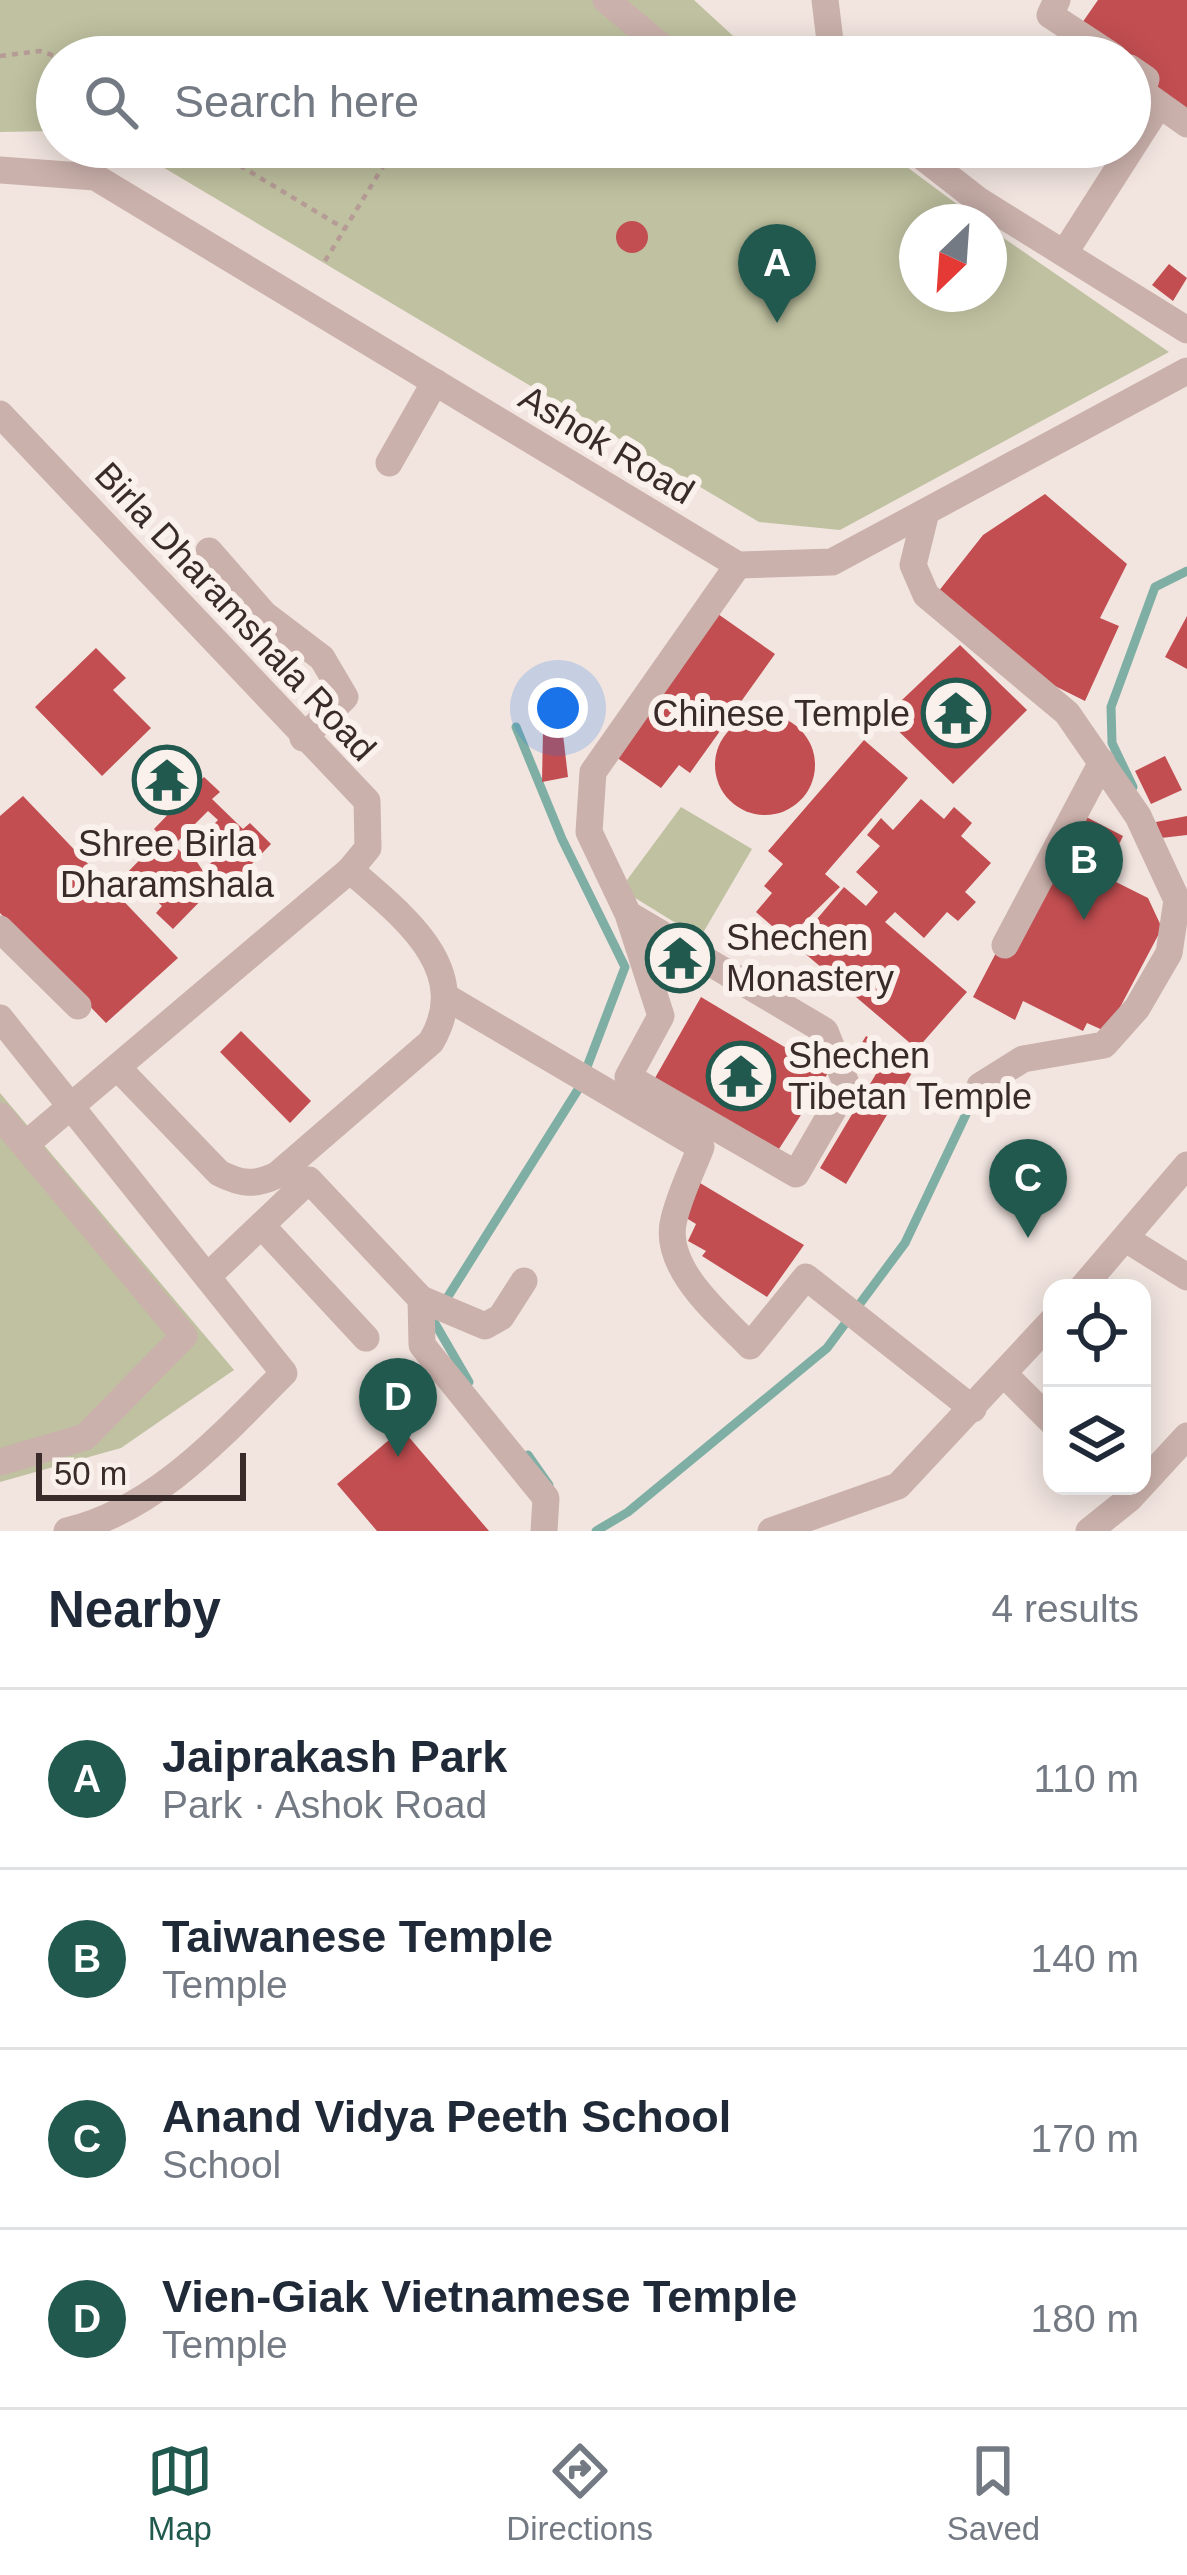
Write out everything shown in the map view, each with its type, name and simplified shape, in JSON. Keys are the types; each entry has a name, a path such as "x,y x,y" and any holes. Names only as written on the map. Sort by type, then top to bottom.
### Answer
{"street":[{"path":"606,0 649,36"},
{"path":"826,0 830,36"},
{"path":"1057,0 1050,15 1082,36"},
{"path":"1151,99 1187,124"},
{"path":"1151,118 1159,105"},
{"path":"937,168 977,200 1187,330"},
{"path":"1065,252 1119,168"},
{"name":"Ashok Road","path":"0,170 95,177 739,565"},
{"path":"628,914 825,1030 847,1086 796,1174 628,1076 661,1016 628,914 590,832 593,772 739,565 832,562 1187,371"},
{"path":"389,463 435,382"},
{"name":"Birla Dharamshala Road","path":"0,413 367,801 368,848 350,870"},
{"path":"926,512 913,565 926,595 1067,713 1138,816 1181,903 1169,953 1137,1008 1104,1045 1023,1059 980,1085"},
{"path":"209,551 264,614 322,658 345,698 303,738"},
{"path":"1005,945 1102,762"},
{"path":"25,1145 350,870 418,930 431,948 446,997 431,1042 277,1175 260,1184 239,1183 219,1173 118,1068"},
{"path":"0,929 78,1006"},
{"path":"446,997 701,1147 674,1220 677,1256 691,1280 749,1346 806,1277 973,1408"},
{"path":"0,1018 284,1373 186,1471 87,1527 68,1531"},
{"path":"0,1117 184,1336 85,1437 0,1462"},
{"path":"1090,1279 1187,1166"},
{"path":"209,1275 309,1180 422,1299 458,1316 485,1326 494,1323 524,1281"},
{"path":"262,1226 366,1338"},
{"path":"1126,1240 1187,1277"},
{"path":"422,1299 422,1346 546,1498 544,1531"},
{"path":"778,1530 898,1486 1043,1331"},
{"path":"1004,1374 1043,1413"},
{"path":"1151,1473 1182,1453"},
{"path":"1089,1531 1120,1495"}],"path":[{"path":"0,56 36,52"},
{"path":"243,168 345,229"},
{"path":"325,261 382,168"}],"green space":[{"path":"0,0 694,0 733,36 36,36 36,131 0,132"},
{"path":"164,168 908,168 957,204 899,204 899,312 1007,312 1007,240 1169,352 840,530 759,522"},
{"path":"681,807 752,849 700,938 632,896 627,880"},
{"path":"0,1093 234,1370 121,1448 0,1482"}],"building":[{"path":"1098,0 1187,0 1187,115 1151,90 1157,75 1151,71 1151,36 1101,36 1082,23"},
{"path":"632,221 643,226 648,237 643,248 632,253 621,248 616,237 621,226"},
{"path":"1169,264 1187,278 1173,301 1152,285"},
{"path":"1045,494 1127,564 1100,618 1119,626 1085,701 1053,685 938,592 983,535"},
{"path":"718,614 775,654 690,773 679,765 661,788 616,757"},
{"path":"1187,616 1187,669 1165,657"},
{"name":"Chinese Temple","path":"960,645 1027,710 953,784 884,717"},
{"path":"96,648 126,678 113,690 151,728 102,776 35,707"},
{"path":"560,709 568,777 542,782 543,731"},
{"path":"765,715 784,718 801,729 812,746 812,784 801,801 784,812 765,815 746,812 729,801 718,784 715,765 718,746 729,729 746,718"},
{"path":"864,740 908,778 825,874 840,887 787,939 756,912 772,893 764,886 783,864 768,851"},
{"path":"1165,756 1182,790 1151,804 1135,771"},
{"path":"204,777 220,792 212,799 243,829 250,823 271,844 219,898 211,890 173,929 156,913 162,906 141,885 136,891 122,878 162,837 154,829","holes":["208,811 218,820 213,825 235,839 203,871 187,847 181,852 174,845"]},
{"path":"23,796 178,958 106,1023 0,913 0,816"},
{"path":"921,799 944,819 954,807 972,823 961,836 991,863 965,892 976,902 958,921 947,912 924,938 895,912 885,922 967,992 917,1049 795,945 844,887 866,906 878,892 856,872 880,846 867,835 881,818 893,830"},
{"path":"1071,809 1123,836 1104,876 1148,898 1162,928 1107,1032 1087,1023 1083,1031 1023,1001 1015,1020 973,997"},
{"path":"1187,816 1187,835 1161,838 1156,822"},
{"name":"Shechen Tibetan Temple","path":"701,997 828,1073 777,1152 655,1078"},
{"path":"241,1031 311,1101 290,1123 220,1052"},
{"path":"866,1036 916,1066 846,1184 820,1168 876,1074 852,1059"},
{"path":"700,1183 804,1245 767,1297 702,1256 706,1251 688,1241 696,1224 683,1216"},
{"path":"402,1429 489,1531 377,1531 337,1484"}],"waterway":[{"path":"1133,787 1112,743 1111,707 1155,587 1187,571"},
{"path":"442,1306 579,1088 625,967 562,839 516,727"},
{"path":"596,1531 628,1512 827,1348 905,1243 977,1091"},
{"path":"433,1320 469,1382"},
{"path":"528,1455 549,1485"}],"place":[{"name":"Jaiprakash Park","path":"777,323"},
{"name":"Chinese Temple","path":"956,713"},
{"name":"Shree Birla Dharamshala","path":"167,780"},
{"name":"Taiwanese Temple","path":"1084,920"},
{"name":"Shechen Monastery","path":"680,958"},
{"name":"Shechen Tibetan Temple","path":"741,1076"},
{"name":"Anand Vidya Peeth School","path":"1028,1238"},
{"name":"Vien-Giak Vietnamese Temple","path":"398,1457"}]}
